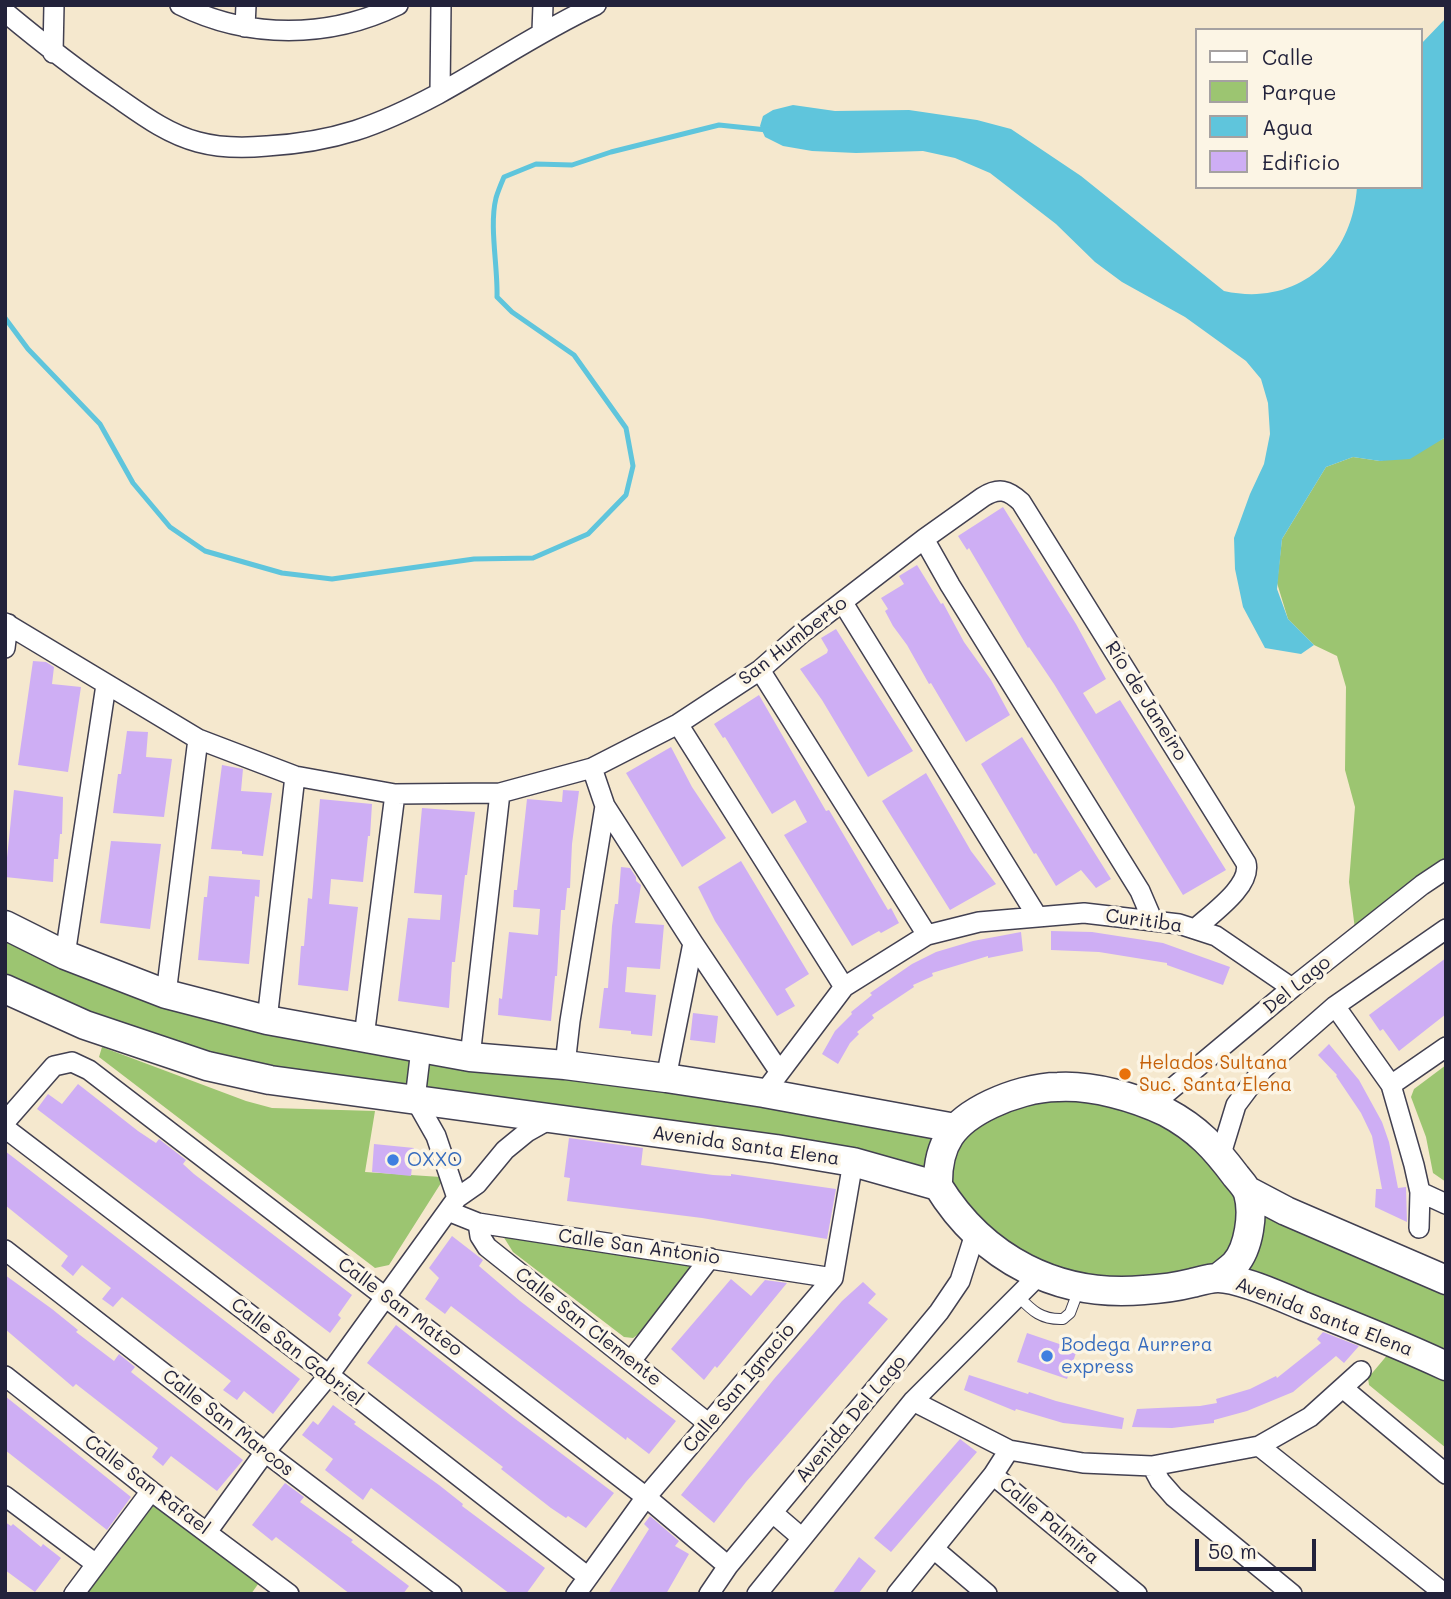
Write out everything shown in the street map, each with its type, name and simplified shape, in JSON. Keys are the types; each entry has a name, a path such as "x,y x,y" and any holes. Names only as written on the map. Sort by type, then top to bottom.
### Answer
{"street":[{"path":"54,5 54,53"},
{"path":"180,5 219,21 245,27 295,31 344,15 370,17 398,5"},
{"path":"245,27 246,5"},
{"path":"440,93 441,5"},
{"path":"542,31 543,5"},
{"path":"5,12 54,53 155,124 199,142 245,148 334,138 384,121 440,93 542,31 596,5"},
{"name":"Río de Janeiro","path":"983,497 992,491 1000,490 1010,492 1021,502 1246,863 1247,876 1239,888 1195,929"},
{"name":"San Humberto","path":"7,624 198,740 295,776 395,794 500,793 592,768 678,724 760,670 802,633 923,539 983,497"},
{"path":"923,539 1140,891 1152,919"},
{"path":"843,603 1037,916"},
{"path":"5,648 7,624"},
{"path":"760,670 927,935"},
{"path":"65,955 106,685"},
{"path":"678,724 844,987 771,1082"},
{"path":"166,994 198,740"},
{"path":"592,768 605,806 693,943 771,1082"},
{"path":"267,1020 295,776"},
{"path":"470,1057 500,793"},
{"path":"364,1037 395,794"},
{"path":"565,1066 605,806"},
{"name":"Del Lago","path":"1152,1106 1292,988 1446,869"},
{"name":"Curitiba","path":"844,987 927,935 979,922 1084,913 1152,919 1216,936 1292,988"},
{"path":"5,925 65,955 166,994 267,1020 470,1057 666,1078 771,1082 956,1128"},
{"path":"1221,1154 1236,1105 1263,1069 1335,1006 1446,929"},
{"path":"666,1078 693,943"},
{"name":"Avenida Santa Elena","path":"5,989 85,1025 207,1066 270,1080 853,1162 938,1186 954,1212 975,1234 1006,1258 1039,1275 1101,1290 1141,1291 1218,1278 1259,1287 1446,1366"},
{"path":"1335,1006 1391,1085 1420,1192 1419,1228"},
{"path":"1391,1085 1446,1047"},
{"path":"421,1049 415,1099 436,1136 452,1204"},
{"name":"Calle San Mateo","path":"5,1122 54,1066 72,1062 89,1070 646,1497 729,1566"},
{"path":"938,1186 937,1164 943,1146 969,1114 1023,1093 1057,1087 1087,1089 1152,1106 1194,1130 1221,1154 1248,1191 1286,1211 1446,1280"},
{"path":"207,1532 265,1452 329,1375 452,1204 477,1184 505,1150 527,1132 552,1118"},
{"name":"Calle San Gabriel","path":"5,1128 588,1577"},
{"path":"833,1278 853,1162"},
{"path":"1218,1278 1236,1262 1245,1243 1251,1218 1248,1191"},
{"path":"1420,1192 1446,1204"},
{"name":"Calle San Antonio","path":"452,1204 478,1223 833,1278"},
{"name":"Calle San Clemente","path":"478,1223 480,1236 487,1247 709,1424"},
{"name":"Avenida Del Lago","path":"709,1594 729,1566 939,1312 960,1281 975,1234"},
{"name":"Calle San Marcos","path":"5,1250 452,1594"},
{"path":"631,1361 710,1258"},
{"name":"Avenida Del Lago","path":"757,1594 913,1401 1039,1275"},
{"name":"Calle San Ignacio","path":"576,1594 646,1497 833,1278"},
{"path":"913,1401 1009,1450 1083,1463 1152,1466 1259,1447 1310,1417 1361,1371"},
{"name":"Calle San Rafael","path":"5,1376 207,1532 267,1587 289,1594"},
{"path":"1344,1389 1446,1474"},
{"path":"1259,1447 1445,1594"},
{"path":"897,1594 993,1475 1009,1450"},
{"path":"1152,1466 1160,1482 1174,1497 1292,1594"},
{"name":"Calle Palmira","path":"993,1475 1137,1594"},
{"path":"74,1594 152,1491"},
{"path":"5,1496 96,1564"},
{"path":"773,1513 802,1538"},
{"path":"933,1549 987,1594"}],"lane":[{"path":"1018,1296 1042,1317 1063,1319 1070,1313 1080,1287"}],"green space":[{"path":"1446,437 1446,869 1356,937 1349,882 1355,807 1345,770 1346,687 1337,656 1314,645 1288,619 1277,583 1282,539 1326,467 1353,457 1380,461 1429,446"},
{"path":"5,925 166,994 955,1128 1023,1092 1151,1106 1234,1174 1446,1280 1446,1366 1259,1288 1174,1287 1039,1275 938,1186 270,1080 5,989"},
{"path":"102,1047 246,1101 272,1108 375,1111 365,1172 441,1177 441,1183 389,1265 375,1268 99,1057"},
{"path":"1446,1065 1446,1182 1433,1173 1426,1137 1411,1097 1414,1089"},
{"path":"503,1236 691,1258 694,1270 640,1333 633,1338 624,1337 513,1252"},
{"path":"1389,1353 1446,1381 1446,1448 1369,1385 1368,1378"},
{"path":"156,1502 261,1580 251,1594 87,1594"}],"water":[{"path":"1446,18 1446,437 1410,459 1380,461 1353,457 1326,467 1282,539 1277,589 1288,619 1314,645 1301,654 1265,648 1243,607 1235,569 1234,538 1264,464 1270,434 1268,403 1261,379 1246,361 1185,317 1122,282 1095,262 1056,224 990,173 955,158 923,151 856,153 812,151 783,146 765,137 760,126 763,116 773,110 793,105 835,111 909,110 977,120 1011,129 1081,176 1224,291 1250,294 1274,292 1296,284 1316,272 1332,256 1353,213 1357,189 1423,189 1423,42"}],"building":[{"path":"1003,507 1076,624 1106,679 1083,693 1096,714 1120,700 1226,870 1183,895 1054,684 1028,648 969,548 967,550 958,536"},
{"path":"917,565 941,604 943,603 964,642 991,680 1010,715 966,742 893,626 885,611 888,609 881,598 904,584 899,576"},
{"path":"836,629 913,751 868,777 800,669 827,653 821,638"},
{"path":"33,661 46,662 54,667 52,684 81,687 68,772 18,765"},
{"path":"759,695 826,811 829,810 888,910 891,908 899,923 852,946 784,835 807,822 795,800 772,814 725,737 723,738 714,724"},
{"path":"127,731 148,732 146,757 172,759 164,817 113,813"},
{"path":"1022,737 1111,879 1096,888 1081,870 1056,886 981,764"},
{"path":"671,747 692,787 726,838 682,867 626,773"},
{"path":"222,765 243,769 241,791 272,793 263,856 242,854 242,851 211,849"},
{"path":"926,773 971,851 996,884 950,910 882,801"},
{"path":"14,790 63,797 62,834 58,859 54,859 53,882 5,877"},
{"path":"563,790 579,791 570,888 567,888 565,910 561,910 551,1021 498,1015 509,932 538,935 540,909 513,907 527,799 562,802"},
{"path":"320,799 372,804 363,882 331,879 329,904 358,907 348,991 298,985 308,898 312,899"},
{"path":"422,808 475,812 455,962 452,962 449,1008 398,1001 408,918 440,920 442,895 414,893"},
{"path":"111,841 161,844 150,929 100,923"},
{"path":"741,861 809,974 785,989 795,1006 777,1016 715,921 698,887"},
{"path":"621,867 630,868 641,885 635,923 664,925 660,969 627,967 625,992 656,995 652,1036 599,1028 604,988 608,988 612,926 615,904 618,904"},
{"path":"209,876 260,880 259,897 255,896 249,964 198,960 204,897 207,897"},
{"path":"1051,931 1092,932 1163,943 1230,967 1223,985 1167,963 1099,952 1051,950"},
{"path":"1021,932 1023,951 988,956 932,973 933,976 913,985 914,987 872,1015 874,1018 857,1032 859,1034 850,1043 838,1064 822,1054 835,1031 851,1012 872,995 870,993 912,964 936,952 973,941"},
{"path":"1446,958 1446,1014 1399,1051 1369,1015"},
{"path":"693,1013 718,1016 715,1043 690,1040"},
{"path":"1329,1044 1359,1080 1382,1122 1398,1188 1406,1187 1407,1222 1375,1207 1376,1189 1382,1189 1372,1136 1337,1075 1318,1055"},
{"path":"78,1084 138,1131 156,1143 159,1139 186,1160 183,1164 194,1174 352,1295 330,1333 37,1109 48,1094 62,1104"},
{"path":"569,1138 643,1148 641,1165 836,1189 827,1239 702,1218 567,1201 570,1178 564,1177"},
{"name":"OXXO","path":"374,1144 414,1148 411,1176 372,1172"},
{"path":"5,1151 300,1379 273,1414 244,1391 237,1400 223,1390 231,1381 122,1297 113,1307 102,1299 111,1288 82,1265 73,1276 61,1266 68,1256 5,1205"},
{"path":"452,1236 483,1260 479,1266 520,1301 676,1421 649,1454 627,1437 626,1440 451,1306 445,1314 425,1299 439,1278 429,1268"},
{"path":"5,1275 52,1309 78,1330 76,1332 114,1361 119,1354 135,1367 131,1372 243,1460 217,1491 171,1456 163,1466 152,1457 158,1448 76,1384 73,1387 5,1329"},
{"path":"731,1279 751,1296 765,1280 787,1283 704,1380 671,1349"},
{"path":"863,1282 876,1294 868,1303 888,1319 746,1482 714,1523 681,1495 774,1379 842,1301"},
{"path":"396,1325 614,1493 586,1528 551,1508 501,1469 503,1467 367,1363"},
{"path":"1323,1332 1359,1346 1344,1363 1336,1356 1293,1392 1247,1411 1214,1420 1214,1423 1172,1428 1132,1427 1137,1409 1217,1403 1216,1399 1250,1389 1276,1376 1277,1378 1321,1343 1317,1339"},
{"name":"Bodega Aurrera express","path":"1027,1333 1077,1350 1067,1379 1017,1362"},
{"path":"969,1375 1028,1394 1029,1392 1124,1418 1122,1429 1063,1423 1016,1409 1015,1411 964,1390"},
{"path":"5,1396 131,1497 107,1530 5,1450"},
{"path":"333,1405 356,1422 354,1424 439,1485 463,1504 462,1506 545,1568 526,1594 510,1594 371,1488 363,1500 325,1470 333,1459 302,1435 313,1421 318,1425"},
{"path":"960,1439 977,1452 891,1552 874,1538"},
{"path":"285,1483 304,1497 300,1502 353,1540 351,1542 409,1586 403,1594 350,1594 276,1537 272,1541 252,1525"},
{"path":"650,1516 679,1541 675,1546 689,1554 666,1594 608,1594 649,1529 644,1524"},
{"path":"5,1522 11,1526 13,1524 41,1547 43,1544 61,1558 35,1592 5,1570"},
{"path":"859,1557 876,1571 858,1594 832,1594"}],"waterway":[{"path":"5,318 28,349 100,424 133,483 170,527 205,551 282,573 332,579 474,559 533,558 588,534 626,495 633,466 626,428 574,355 512,312 497,297 493,221 496,198 504,177 536,164 572,165 611,152 719,125 767,130"}],"place":[{"name":"Helados Sultana Suc. Santa Elena","path":"1125,1074"},
{"name":"OXXO","path":"393,1160"},
{"name":"Bodega Aurrera express","path":"1047,1356"}]}
